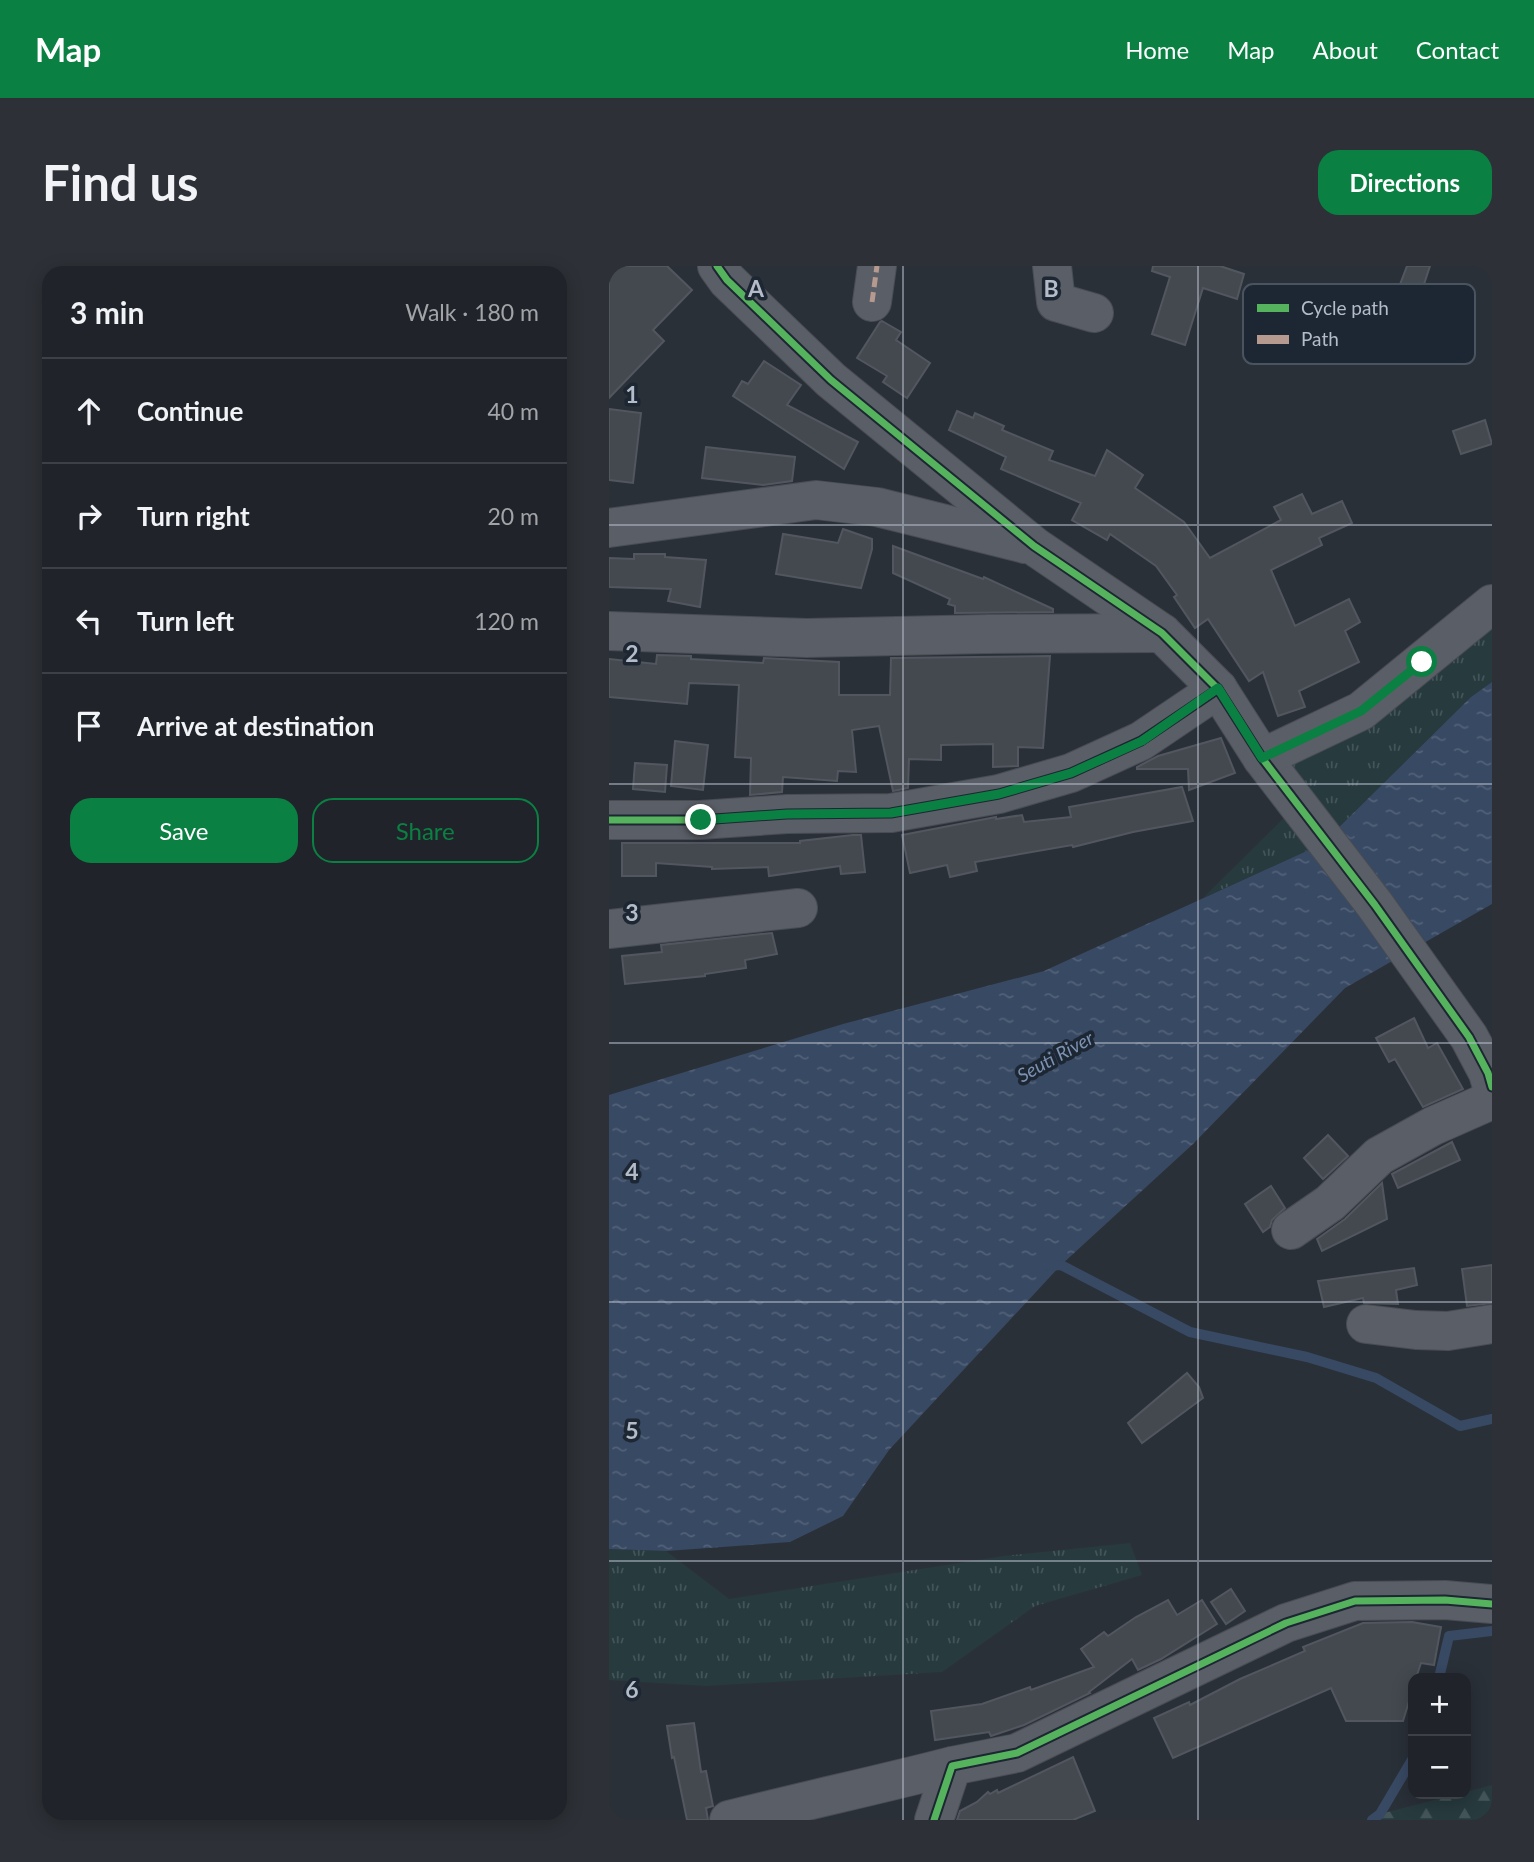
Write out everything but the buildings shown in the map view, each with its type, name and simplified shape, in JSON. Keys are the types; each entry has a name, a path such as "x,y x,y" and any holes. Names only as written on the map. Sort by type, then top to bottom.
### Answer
{"street":[{"path":"717,266 727,280 831,380 1034,546 1162,633 1218,688 1262,758 1375,905 1469,1037 1491,1083 1433,1126 1379,1156 1330,1203 1291,1230"},
{"path":"1052,266 1056,302 1094,313"},
{"path":"609,528 816,500 877,507 1034,546"},
{"path":"1262,758 1361,711 1492,604"},
{"path":"609,631 807,638 1162,633"},
{"path":"609,820 701,820 787,814 891,813 999,794 1071,773 1142,741 1218,688"},
{"path":"609,929 798,908"},
{"path":"1366,1324 1448,1331 1492,1324"},
{"path":"729,1820 952,1766 1017,1754 1286,1623 1355,1601 1445,1600 1492,1604"},
{"path":"934,1820 952,1766"}],"green space":[{"path":"1492,604 1492,682 1471,697 1322,844 1203,898 1297,805 1262,758"},
{"path":"1130,1543 1142,1575 1035,1606 942,1672 706,1686 609,1680 609,1549 666,1551 729,1599 1004,1556"},
{"path":"1492,1785 1492,1820 1372,1820 1380,1814 1438,1799 1471,1799 1471,1791"}],"water":[{"name":"Seuti River","path":"1492,682 1492,904 1345,988 1193,1144 1061,1265 889,1450 843,1516 790,1542 666,1551 609,1549 609,1095 843,1024 1044,971 1322,844 1471,697"}],"waterway":[{"path":"1049,1266 1061,1265 1190,1332 1307,1357 1376,1378 1460,1426 1492,1419"},
{"path":"1440,1673 1449,1636 1492,1631"},
{"path":"1372,1820 1380,1814 1408,1766"}],"marked path":[{"path":"872,302 877,266"}],"cycle path":[{"path":"717,266 727,280 831,380 1034,546 1162,633 1218,689 1262,758 1375,905 1469,1037 1488,1073 1492,1087"},
{"path":"609,820 700,820 787,814 891,813 999,794 1071,773 1141,741 1218,689"},
{"path":"934,1820 952,1766 1017,1753 1286,1623 1355,1601 1445,1600 1492,1604"}],"route":[{"path":"701,820 787,814 891,813 999,794 1071,773 1142,741 1218,688 1262,758 1361,711 1422,662"}]}
